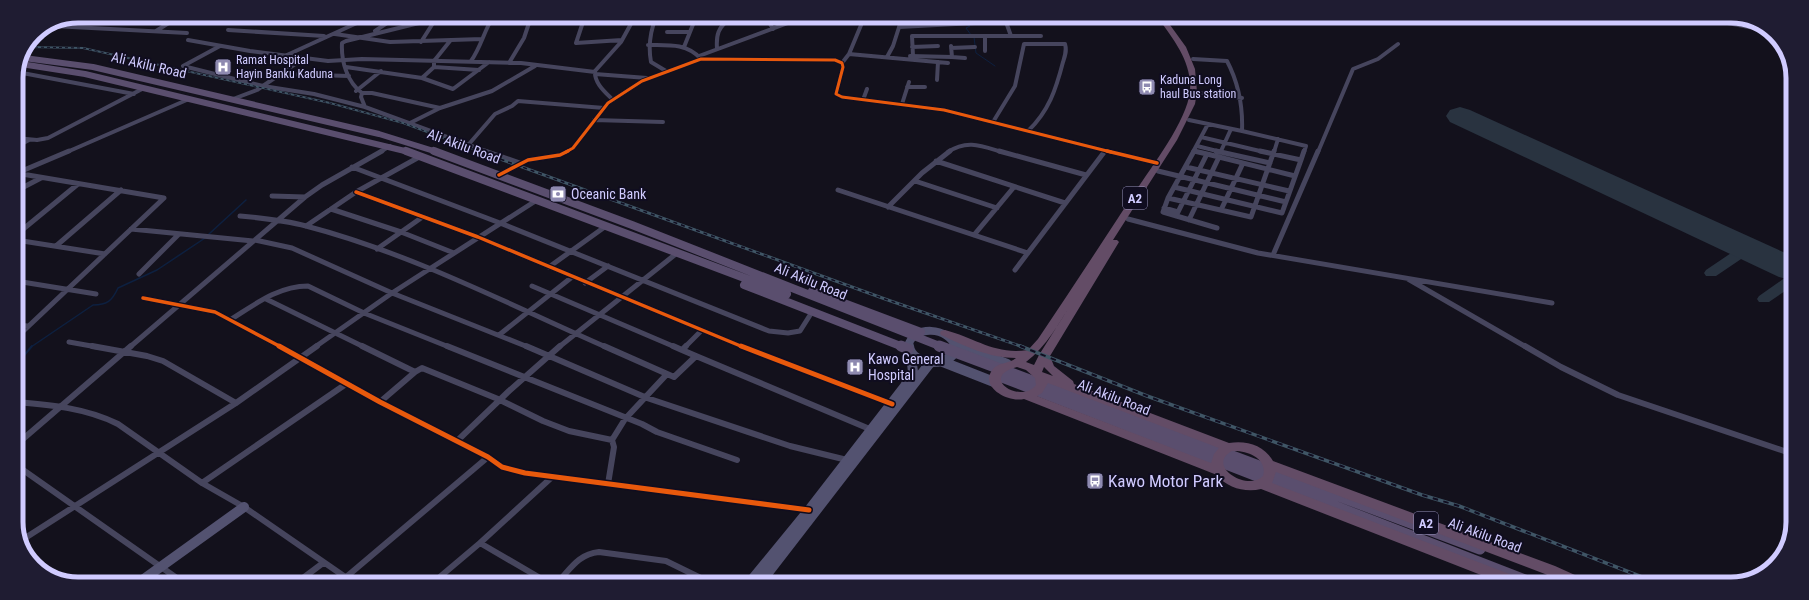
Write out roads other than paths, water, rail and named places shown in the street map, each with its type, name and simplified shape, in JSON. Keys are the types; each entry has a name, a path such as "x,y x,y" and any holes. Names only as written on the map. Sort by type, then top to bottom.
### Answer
{"highway":[{"name":"A2","path":"1165,23 1175,36 1190,62 1194,85 1193,97 1187,113 1173,140 1157,167 1128,219 1044,356 1039,373 1042,382 1040,388 1034,393 1026,396 1016,397 1006,394 998,389 994,382 996,371 1012,364 1032,352 1042,341 1157,167 1189,120 1195,108 1199,93 1198,78 1193,59 1183,42 1168,23"},
{"path":"945,333 1006,356 1016,356 1032,352"},
{"path":"1044,356 1052,371 1078,391"},
{"name":"A2","path":"1012,364 1031,367 1039,373 1078,391 1228,447 1238,445 1253,449 1266,458 1274,474 1550,570 1566,577"},
{"name":"A2","path":"1026,396 1221,472 1238,484 1248,486 1261,484 1502,577"},
{"path":"1221,472 1217,464 1217,457 1221,451 1228,447"},
{"path":"1261,484 1268,480 1271,472 1274,474"}],"main road":[{"name":"Ali Akilu Road","path":"27,58 93,67 402,140 499,175 702,258 902,336 1554,577"},
{"name":"Ali Akilu Road","path":"25,65 85,74 391,146 423,155 677,253 702,258"},
{"path":"280,120 292,113"},
{"path":"702,258 711,272 910,352"},
{"path":"702,258 725,258 921,332"},
{"name":"Ali Akilu Road","path":"1274,474 1518,577"}],"street":[{"path":"155,31 168,23"},
{"path":"228,30 324,36 335,34 358,23"},
{"path":"372,34 388,23"},
{"path":"422,23 354,38 342,43 341,52 356,91 440,108"},
{"path":"422,42 433,23"},
{"path":"472,61 479,50 489,23"},
{"path":"509,63 524,38 529,23"},
{"path":"583,23 576,43 622,40"},
{"path":"612,100 600,88 595,73 598,65 607,59 628,34 632,23"},
{"path":"654,23 648,45 651,62 666,70"},
{"path":"684,46 694,23"},
{"path":"717,49 716,37 719,27 724,23"},
{"path":"770,23 773,29"},
{"path":"499,175 520,163 567,153 573,148 594,120 612,100 647,78 700,58 717,49 788,23"},
{"path":"862,23 849,54 842,63 843,67 836,94 842,98 939,109 1105,150 1157,167 1180,177 1286,202"},
{"path":"887,57 900,23"},
{"path":"899,27 964,26 994,23"},
{"path":"1006,23 1011,36"},
{"path":"1727,23 1754,28"},
{"path":"59,26 187,33"},
{"path":"667,32 690,32"},
{"path":"335,34 354,38 406,44 482,39"},
{"path":"287,55 324,36"},
{"path":"913,56 911,38 913,36 1041,36"},
{"path":"985,37 985,51"},
{"path":"188,40 250,52 287,55 328,61 362,59 472,61 532,64 535,66 647,78"},
{"path":"434,67 434,61 450,41"},
{"path":"993,122 1015,86 1024,44 1064,44 1066,50 1053,99 1036,124 1028,131"},
{"path":"1273,255 1352,69 1378,59 1398,44"},
{"path":"648,45 684,46 697,52 700,58"},
{"path":"221,46 183,66 263,86 314,94 365,107 520,163"},
{"path":"912,48 938,46"},
{"path":"952,57 951,47 975,47"},
{"path":"849,54 948,63"},
{"path":"887,57 913,56 966,58"},
{"path":"233,99 263,86 304,58"},
{"path":"700,58 835,60 842,63"},
{"path":"1193,59 1227,61 1237,78 1242,98 1244,112 1242,131"},
{"path":"346,67 422,78 452,89 489,62"},
{"path":"937,80 938,62"},
{"path":"410,123 440,108 492,90 535,66"},
{"path":"422,78 434,67 479,70"},
{"path":"356,91 382,71"},
{"path":"23,73 134,94"},
{"path":"282,74 349,76"},
{"path":"902,104 909,82"},
{"path":"907,87 925,87"},
{"path":"23,139 30,140 48,138 144,88"},
{"path":"863,100 867,89"},
{"path":"362,93 361,97 365,107"},
{"path":"1199,93 1242,98"},
{"path":"23,170 190,99"},
{"path":"469,144 495,114 512,106 518,101 604,108"},
{"path":"594,120 663,122"},
{"path":"1174,187 1282,213 1306,146 1189,120"},
{"path":"1208,124 1168,198 1164,208 1164,213 1177,214 1188,220 1217,228"},
{"path":"1221,152 1231,129"},
{"path":"1202,137 1301,160"},
{"path":"23,144 30,140"},
{"path":"1168,198 1251,217 1263,185 1272,153 1278,140"},
{"path":"888,207 936,161 958,145 972,143 1086,175"},
{"path":"23,439 305,197 352,167 391,146"},
{"path":"1197,146 1270,163"},
{"path":"1248,158 1252,148"},
{"path":"1015,270 1105,150"},
{"path":"1194,151 1295,176"},
{"path":"1177,214 1187,190 1207,154"},
{"path":"306,226 356,192 423,155"},
{"path":"1221,210 1235,179 1241,162 1241,156"},
{"path":"1188,220 1219,157"},
{"path":"936,161 1065,203"},
{"path":"352,167 500,223 769,331 788,333 800,331 812,312"},
{"path":"1186,167 1289,191"},
{"path":"23,174 164,198 23,331"},
{"path":"23,187 41,178"},
{"path":"915,181 997,208"},
{"path":"24,228 78,184"},
{"path":"974,235 1014,187"},
{"path":"56,246 121,190"},
{"path":"838,190 1028,253"},
{"path":"356,192 421,218 478,237 701,331 892,404"},
{"path":"272,196 305,197"},
{"path":"26,538 236,403 392,293 537,200"},
{"path":"331,209 401,232 454,253"},
{"path":"240,216 277,220 306,226 377,249 429,269 674,377 696,356"},
{"path":"377,249 421,218"},
{"path":"1128,219 1273,255 1552,303"},
{"path":"549,267 606,226"},
{"path":"131,229 254,240 292,248 392,293 499,335 646,398 790,446 848,460"},
{"path":"139,274 179,234"},
{"path":"23,241 105,254"},
{"path":"457,441 498,399 523,377 619,297 677,253"},
{"path":"585,283 608,266"},
{"path":"499,335 572,277"},
{"path":"1404,277 1561,367 1618,395 1786,452"},
{"path":"23,282 96,294"},
{"path":"230,320 266,299 294,286 308,286 364,313 657,432 737,460"},
{"path":"532,286 872,430"},
{"path":"143,298 181,304 215,312 346,384 488,457 502,467 525,473 552,477 809,510"},
{"path":"266,299 416,372"},
{"path":"23,326 28,326"},
{"path":"682,350 701,331"},
{"path":"754,577 892,404 913,372 908,342 913,336 921,332 933,331 945,333 952,338 956,344 956,351 951,357 943,362"},
{"path":"69,342 147,356 163,361 236,403"},
{"path":"956,344 1012,364"},
{"path":"910,352 922,362 943,362 994,382"},
{"path":"765,577 930,363"},
{"path":"916,382 930,370 942,366 954,366"},
{"path":"380,402 422,368 498,399 543,422 569,431 612,440"},
{"path":"608,484 614,447 612,440 625,419 667,374"},
{"path":"202,483 346,384"},
{"path":"23,403 63,406 106,418 118,424 160,452 202,483 244,507 345,577"},
{"path":"350,577 488,457"},
{"path":"23,470 175,577"},
{"path":"440,577 480,543 552,477"},
{"path":"146,577 244,507"},
{"path":"480,543 538,577"},
{"path":"562,577 579,558 588,553 599,552 666,561 699,577"},
{"path":"304,577 322,562"}],"waterway":[{"path":"967,25 970,26 966,28 971,35"},
{"path":"974,37 976,53 995,66"},
{"path":"209,234 246,200"},
{"path":"31,347 93,305 102,304 111,299 118,288 157,270 205,238"},
{"path":"23,357 31,347"}],"railway":[{"path":"33,47 83,48 330,103 403,123 481,152"},
{"path":"478,151 885,299 1023,347"},
{"path":"1020,346 1147,396 1422,495 1459,506 1642,577"}],"place":[{"name":"Ramat Hospital Hayin Banku Kaduna","path":"223,67"},
{"name":"Kaduna Long haul Bus station","path":"1147,87"},
{"name":"Oceanic Bank","path":"558,194"},
{"name":"Kawo General Hospital","path":"855,367"},
{"name":"Kawo Motor Park","path":"1095,481"}]}
